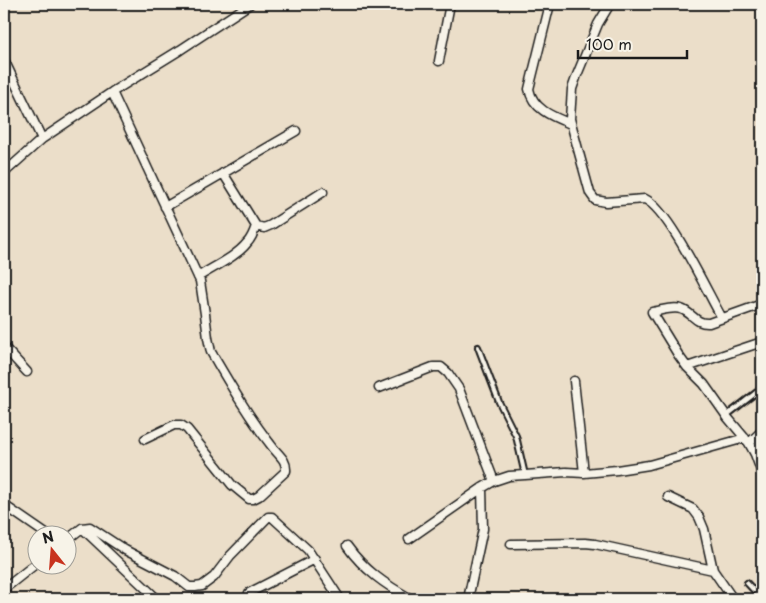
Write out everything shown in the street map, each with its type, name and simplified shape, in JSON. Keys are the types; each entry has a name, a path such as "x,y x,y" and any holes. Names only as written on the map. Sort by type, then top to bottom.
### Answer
{"street":[{"path":"4,173 42,139 250,4"},
{"path":"439,61 450,4"},
{"path":"550,4 529,89 530,95 542,110 572,124"},
{"path":"610,4 598,24 572,89 570,119 590,193 595,200 606,202 645,199 650,201 671,226 722,318"},
{"path":"4,60 42,139"},
{"path":"112,92 200,280 211,352 257,427 284,460 287,465 286,471 259,496 249,499 232,485 188,429 181,425 174,425 145,439"},
{"path":"165,207 296,131"},
{"path":"223,173 256,226 264,228 271,226 323,192"},
{"path":"198,276 246,245 256,226"},
{"path":"762,304 705,324 680,309 674,308 652,312 687,367 704,384 726,416 747,441 755,454 762,473"},
{"path":"687,367 762,342"},
{"path":"4,347 28,372"},
{"path":"379,388 434,367 441,367 448,372 459,389 494,481"},
{"path":"574,381 584,473"},
{"path":"409,539 482,488 494,481 509,476 584,473 649,465 747,441 762,431"},
{"path":"755,454 762,436"},
{"path":"468,599 483,529 482,488"},
{"path":"668,497 693,509 699,517 704,529 713,570 734,599"},
{"path":"4,505 34,526"},
{"path":"78,531 82,528 90,527 125,550 175,576 189,587 202,586 214,577 230,556 268,517 272,517 308,550 315,559 336,598"},
{"path":"82,528 157,599"},
{"path":"511,544 595,544 713,570"},
{"path":"347,546 356,558 376,577 411,599"},
{"path":"249,593 315,559"},
{"path":"4,589 28,570"}],"lane":[{"path":"478,347 499,402 516,436 525,474"},
{"path":"726,416 762,388"},
{"path":"747,583 762,599"}]}
